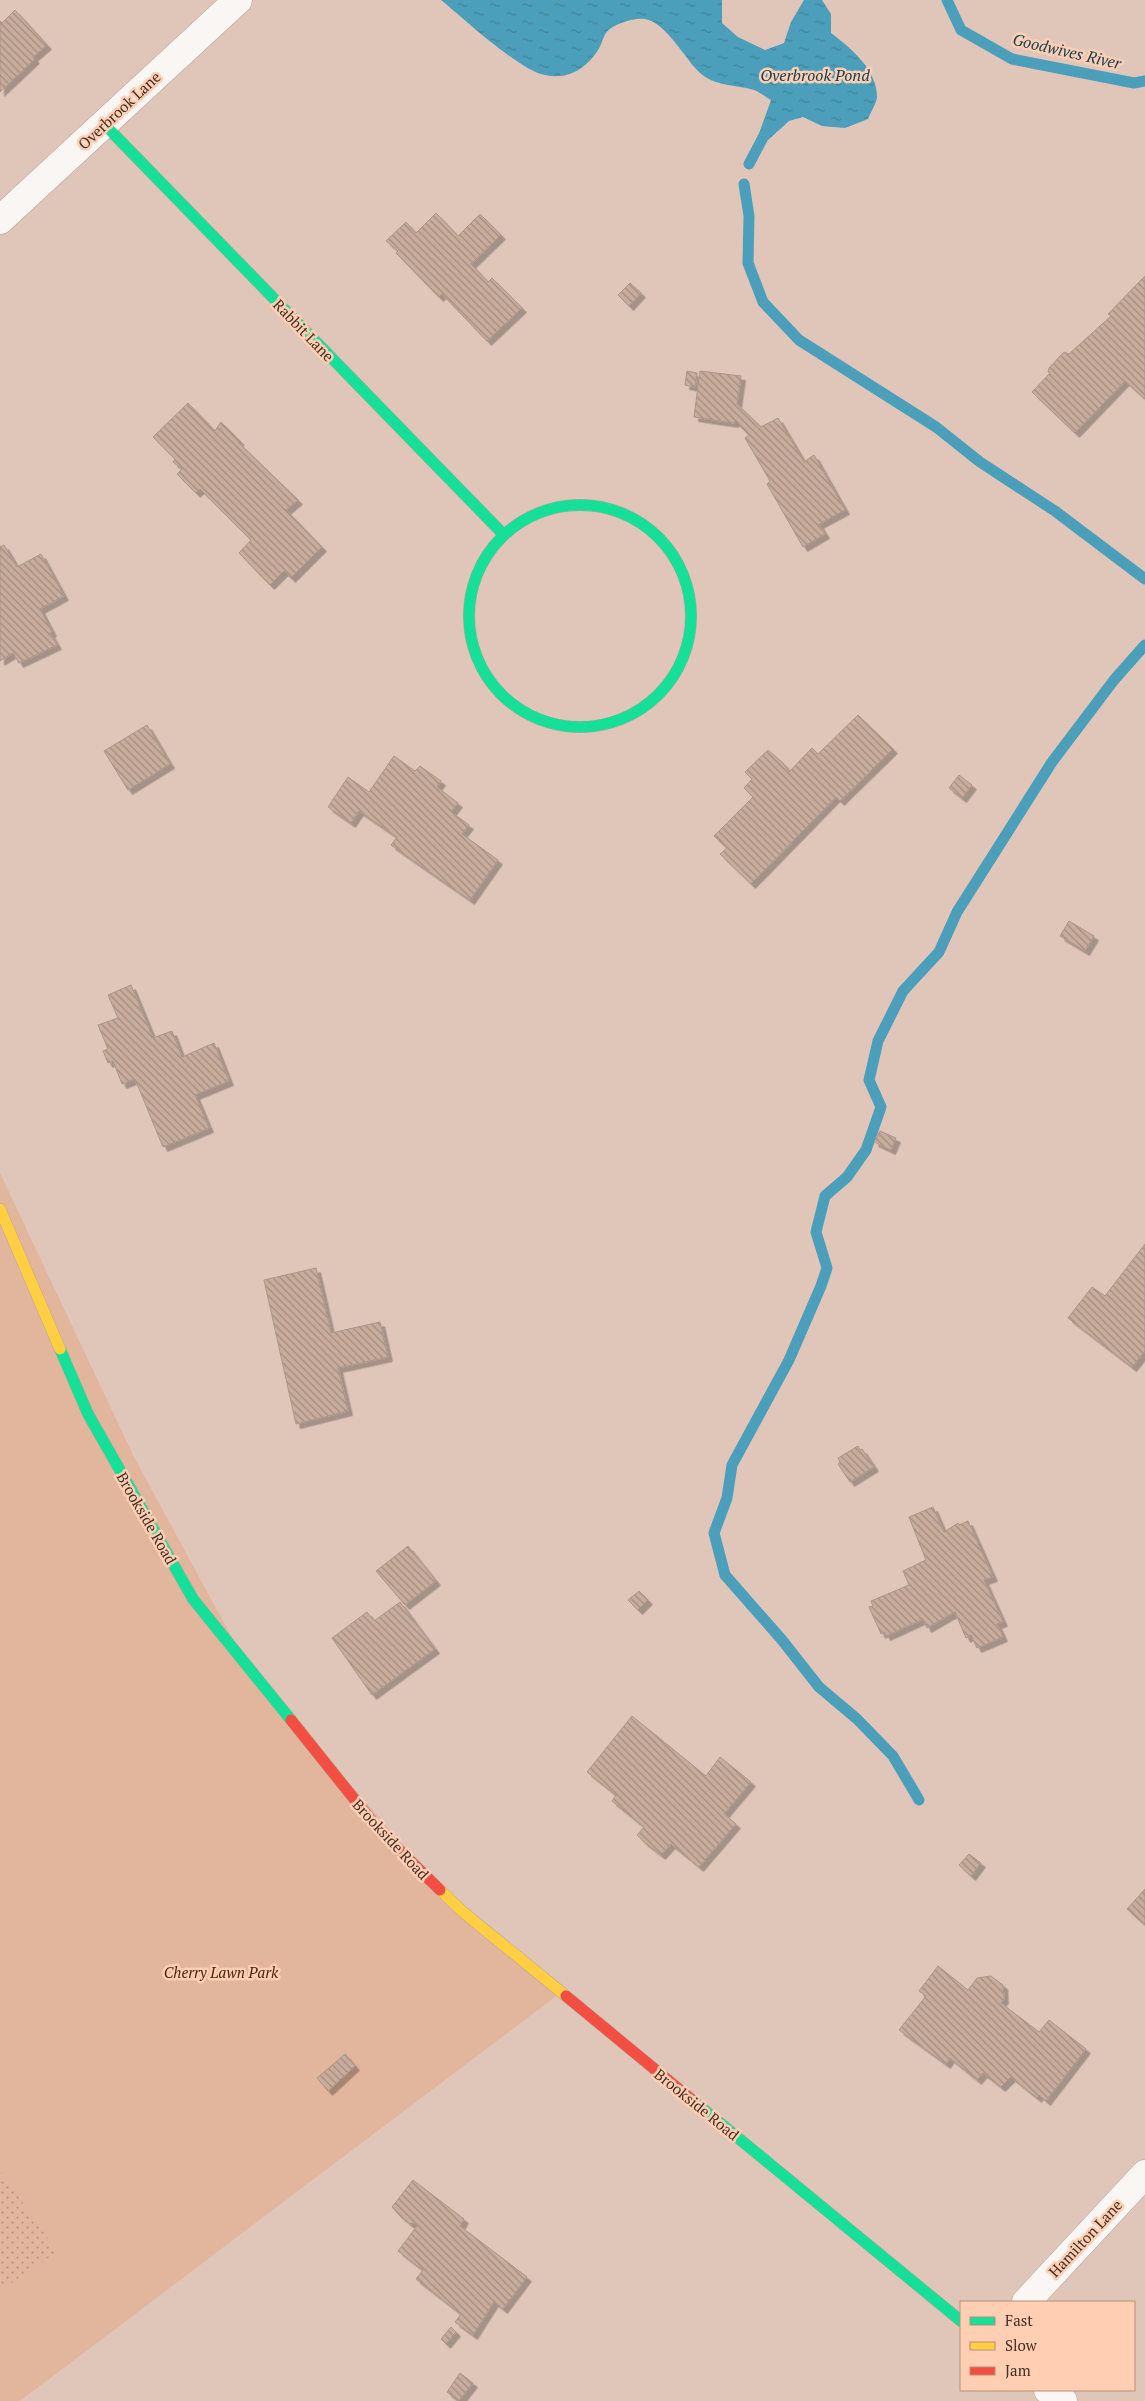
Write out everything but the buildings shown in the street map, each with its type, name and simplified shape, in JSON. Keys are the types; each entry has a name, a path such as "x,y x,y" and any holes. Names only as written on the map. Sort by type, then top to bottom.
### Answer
{"street":[{"name":"Overbrook Lane","path":"0,220 238,0"},
{"name":"Rabbit Lane","path":"104,124 504,535"},
{"path":"565,505 599,506 631,516 659,536 680,564 690,597 691,622 691,631 681,664 661,692 633,714 599,726 564,726 530,716 501,695 480,666 470,632 470,597 482,563 504,535 532,515 565,505"},
{"name":"Brookside Road","path":"0,1209 88,1414 193,1599 379,1830 463,1912 960,2320"},
{"name":"Hamilton Lane","path":"1027,2301 1145,2174"},
{"path":"1049,2391 1063,2401"}],"green space":[{"name":"Cherry Lawn Park","path":"0,1173 134,1457 248,1667 451,1900 559,1994 20,2401 0,2401"},
{"path":"0,2170 57,2252 0,2291"}],"water":[{"name":"Overbrook Pond","path":"441,0 722,0 722,23 738,37 765,50 784,43 791,22 804,0 822,0 831,14 831,33 847,46 868,69 876,87 877,97 868,119 845,128 822,126 803,117 789,121 768,140 756,142 771,100 754,90 717,82 704,76 667,33 652,22 645,19 636,19 613,27 606,33 593,57 582,68 569,74 553,76 534,71 521,64"}],"waterway":[{"name":"Goodwives River","path":"947,0 961,30 1012,59 1134,83 1145,81"},
{"path":"749,164 768,128"},
{"path":"744,184 749,216 748,263 763,302 799,340 936,427 980,462 1055,511 1145,579"},
{"path":"919,1800 893,1756 857,1719 819,1687 782,1640 725,1575 714,1533 727,1498 732,1465 789,1360 827,1268 816,1232 825,1196 847,1177 866,1150 881,1107 869,1080 878,1041 903,991 939,952 957,912 1052,762 1114,680 1145,645"}],"traffic: fast":[{"path":"104,124 504,535"},
{"path":"580,505 602,507 632,518 650,530 666,546 678,564 686,584 691,616 689,638 678,668 666,686 650,702 632,714 612,722 580,727 558,725 528,714 510,702 494,686 482,668 474,648 469,616 471,594 482,564 494,546 510,530 528,518 548,510 580,505"},
{"path":"60,1349 88,1414 193,1599 291,1720"},
{"path":"692,2100 960,2320"}],"traffic: slow":[{"path":"0,1209 60,1349"},
{"path":"440,1890 463,1912 566,1996"}],"traffic: jam":[{"path":"291,1720 379,1830 440,1890"},
{"path":"566,1996 692,2100"}]}
